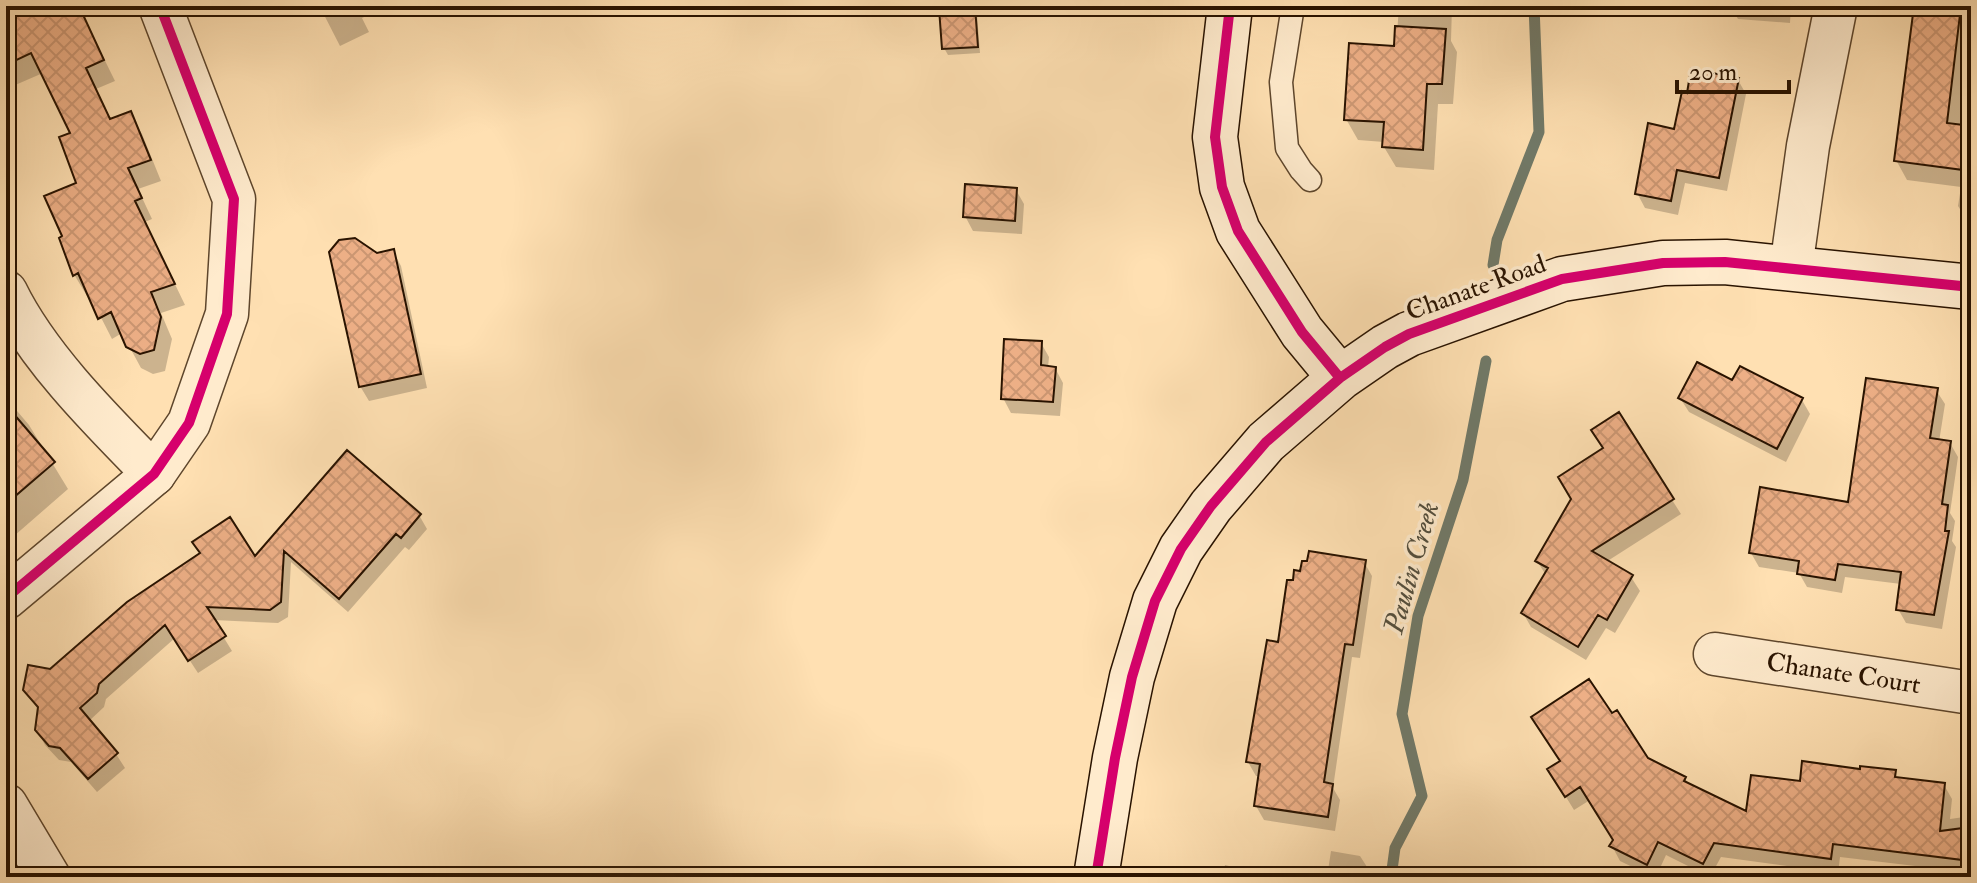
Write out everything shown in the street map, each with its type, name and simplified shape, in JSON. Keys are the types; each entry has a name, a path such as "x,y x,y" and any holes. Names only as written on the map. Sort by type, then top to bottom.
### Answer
{"street":[{"path":"6,598 154,474 189,423 227,314 234,199 160,6"},
{"path":"1230,6 1215,137 1222,187 1238,231 1302,332 1340,378"},
{"path":"1791,268 1808,146 1836,6"},
{"name":"Chanate Road","path":"1096,877 1132,677 1162,588 1181,549 1211,506 1266,442 1340,378 1409,334 1562,279 1663,263 1725,262 1971,287"},
{"path":"6,292 54,366 154,474"},
{"name":"Chanate Court","path":"1715,654 1971,693"},
{"path":"6,805 49,877"}],"lane":[{"path":"1293,6 1281,82 1287,148 1310,180"}],"building":[{"path":"6,6 79,6 104,60 86,68 110,119 131,111 151,160 128,168 142,198 135,201 175,284 151,292 161,317 154,350 140,354 126,347 111,312 98,319 78,273 73,276 59,238 62,236 44,196 76,183 59,137 70,133 31,53 6,65"},
{"path":"975,6 978,47 942,49 939,8"},
{"path":"1914,6 1961,6 1947,123 1971,126 1971,171 1894,161"},
{"path":"1395,26 1446,29 1442,84 1427,84 1423,150 1382,147 1384,122 1344,120 1349,43 1394,46"},
{"path":"1691,69 1739,78 1719,178 1677,170 1671,201 1635,194 1648,123 1674,129 1682,91 1687,93"},
{"path":"965,184 1017,188 1015,221 963,217"},
{"path":"355,238 377,253 394,249 421,374 359,387 329,252 339,240"},
{"path":"1004,339 1042,341 1041,365 1056,367 1053,402 1001,399"},
{"path":"1697,362 1732,380 1740,366 1803,398 1777,449 1678,398"},
{"path":"1866,378 1938,388 1930,438 1951,441 1942,504 1948,505 1945,531 1949,531 1934,615 1896,610 1901,572 1838,564 1835,580 1797,574 1799,561 1749,553 1760,487 1848,502"},
{"path":"6,405 55,462 6,504"},
{"path":"1619,412 1674,499 1592,551 1633,575 1607,620 1598,615 1578,647 1521,613 1548,568 1535,561 1571,499 1558,477 1603,448 1591,430"},
{"path":"347,450 421,514 401,538 396,534 339,599 284,551 281,602 270,610 207,607 226,636 188,661 165,625 99,684 97,693 80,708 118,753 88,779 60,748 49,746 35,730 38,707 23,690 28,665 50,669 127,602 200,553 192,542 230,517 255,556"},
{"path":"1309,551 1366,560 1353,645 1345,644 1324,782 1333,784 1328,817 1254,806 1260,764 1246,762 1267,640 1278,642 1287,580 1293,580 1294,570 1300,571"},
{"path":"1589,679 1612,713 1617,710 1648,758 1686,777 1684,781 1746,811 1751,775 1800,781 1802,761 1860,769 1860,766 1896,770 1895,777 1945,783 1940,831 1971,827 1971,861 1833,844 1831,859 1714,843 1703,864 1658,842 1647,865 1609,846 1613,840 1580,787 1565,797 1547,769 1560,761 1531,717"}],"waterway":[{"name":"Paulin Creek","path":"1493,265 1497,240 1539,132 1534,6"},
{"name":"Paulin Creek","path":"1391,877 1395,848 1422,796 1402,714 1418,616 1463,480 1486,361"}],"cycle path":[{"path":"6,598 154,474 189,423 227,314 234,199 160,6"},
{"path":"1230,6 1215,137 1222,187 1238,231 1302,332 1340,378"},
{"path":"1096,877 1132,677 1155,601 1181,549 1211,506 1266,442 1340,378 1385,347 1409,334 1562,279 1663,263 1725,262 1971,287"}]}
